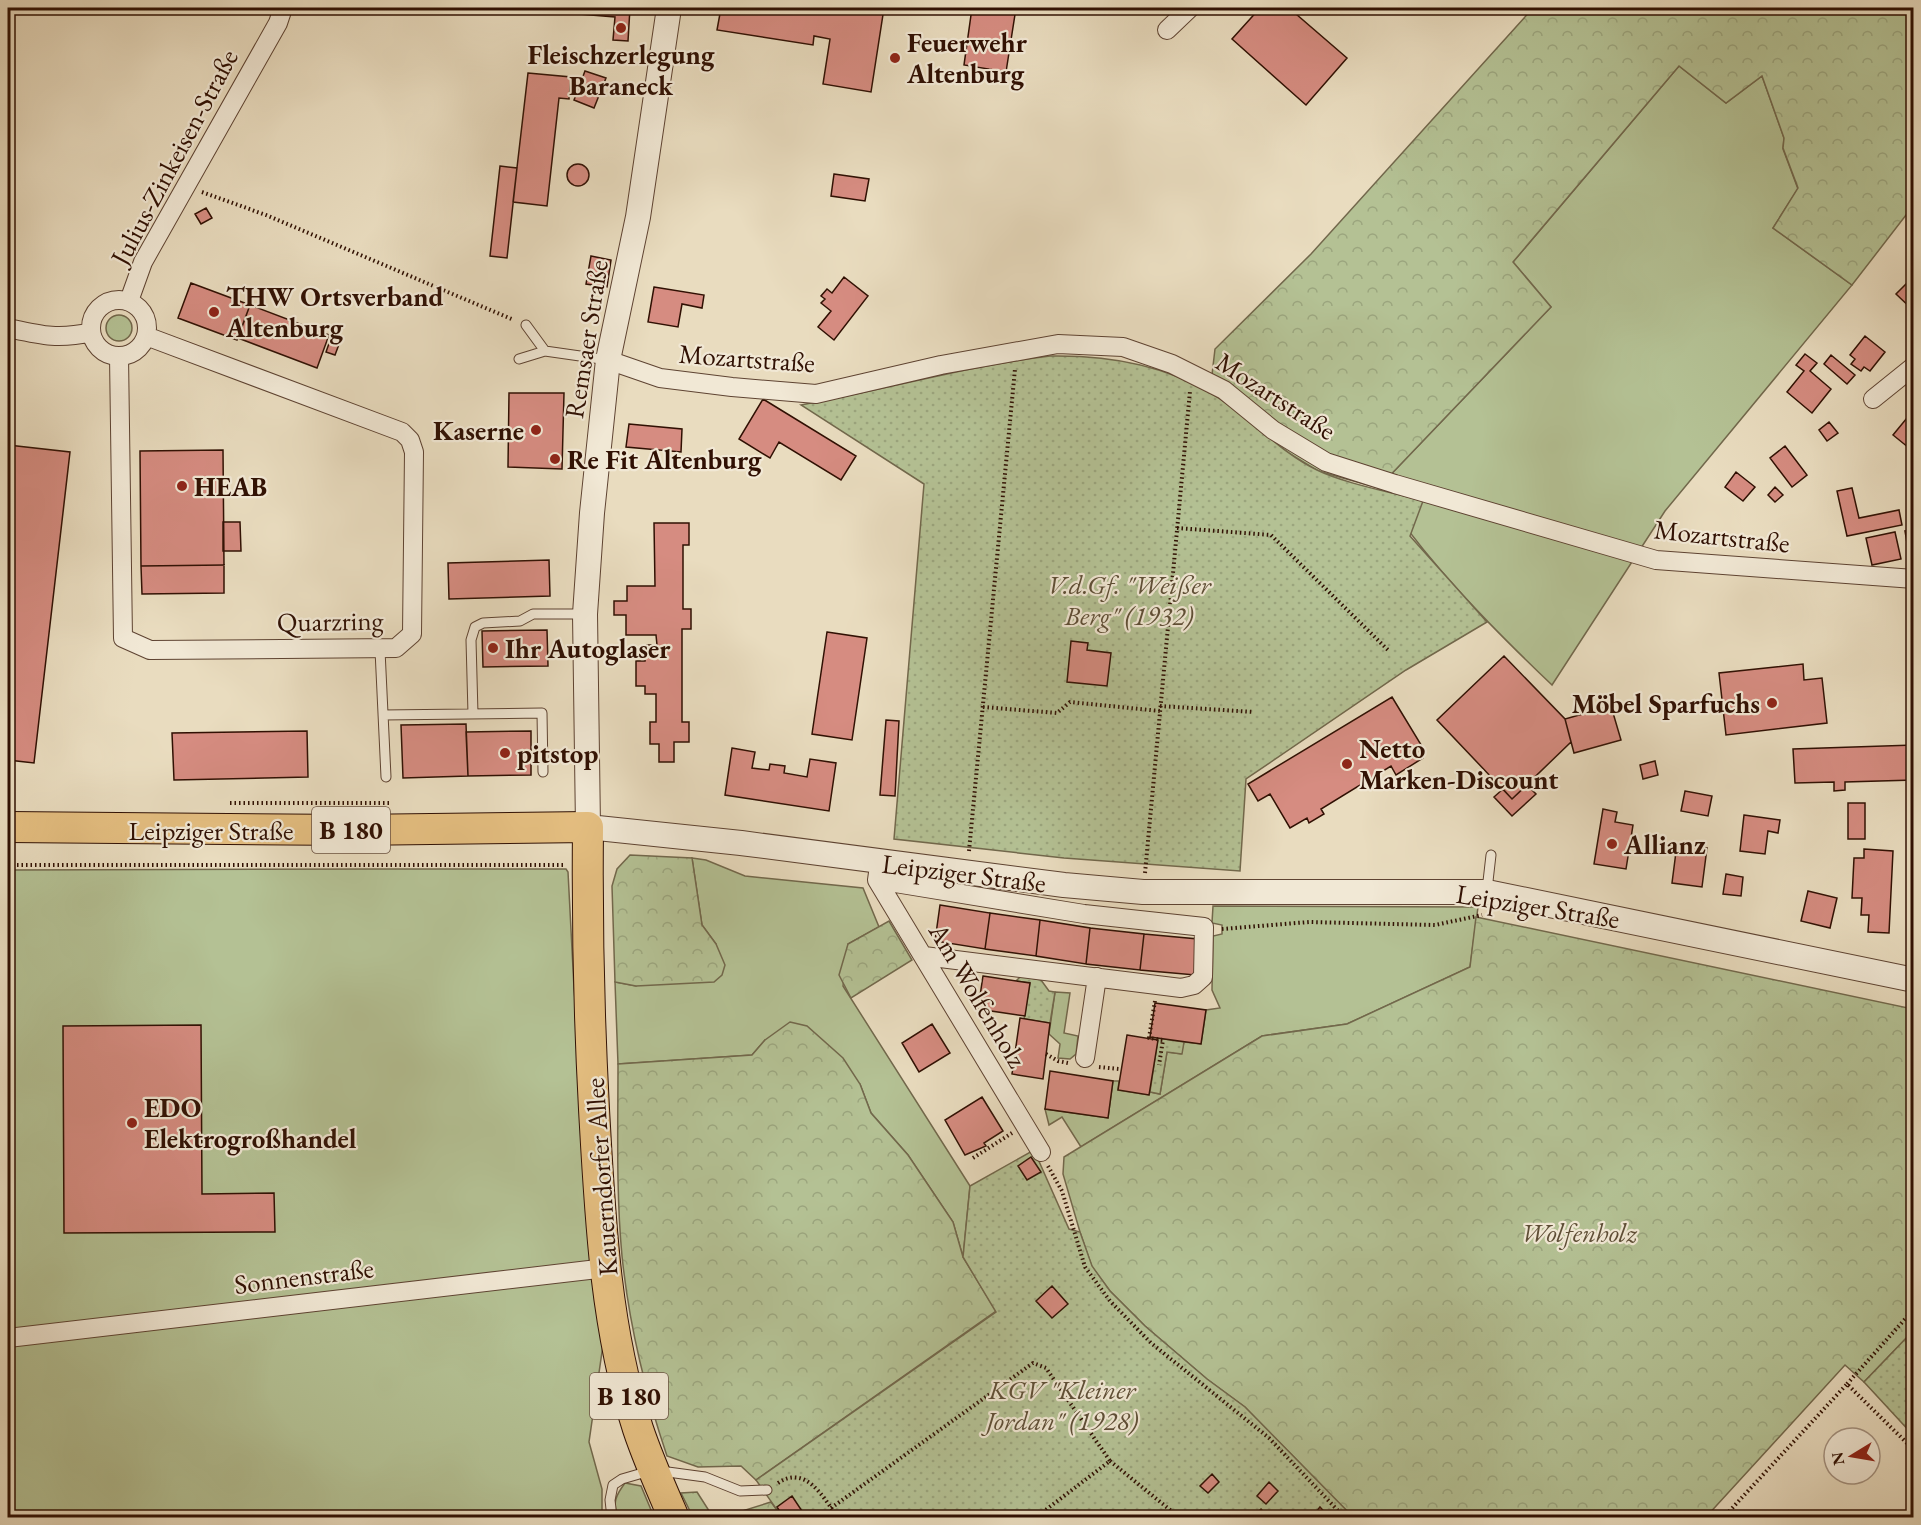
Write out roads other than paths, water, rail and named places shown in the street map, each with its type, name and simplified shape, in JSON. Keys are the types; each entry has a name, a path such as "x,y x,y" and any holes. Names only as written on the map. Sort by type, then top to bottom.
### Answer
{"main road":[{"name":"Leipziger Straße","path":"8,827 352,831 588,827"},
{"name":"Kauerndorfer Allee","path":"588,827 590,1028 599,1198 606,1268 621,1363 638,1428 674,1518"}],"street":[{"name":"Julius-Zinkeisen-Straße","path":"129,301 143,262 278,23 283,8"},
{"name":"Remsaer Straße","path":"588,827 585,614 592,513 608,360 638,217 669,8"},
{"path":"1167,30 1190,8"},
{"name":"Julius-Zinkeisen-Straße","path":"91,332 94,313 101,305 120,299 129,301 142,312 146,320 146,336"},
{"path":"8,328 53,338 91,332 97,346 111,355 119,356 135,351 146,336"},
{"name":"Quarzring","path":"119,356 123,638 150,650 380,650 396,648 412,634 414,452 410,440 402,432 146,336"},
{"name":"Mozartstraße","path":"608,360 660,378 732,387 816,393 1058,344 1123,347 1172,364 1224,390 1273,430 1326,462 1395,484 1656,560 1914,579"},
{"path":"1872,399 1914,366"},
{"name":"Leipziger Straße","path":"588,827 741,843 1084,914 1204,927 1203,977 1194,985 1181,988 924,956"},
{"name":"Leipziger Straße","path":"878,871 967,873 1143,892 1491,893 1914,980"},
{"name":"Am Wolfenholz","path":"878,871 924,956 1041,1152"},
{"path":"1085,1058 1097,977"},
{"name":"Sonnenstraße","path":"8,1338 606,1268"}],"lane":[{"path":"526,325 544,351"},
{"path":"519,359 544,351 608,360"},
{"path":"473,714 471,640 475,627 483,622 520,621 532,614 585,614"},
{"path":"380,650 386,777"},
{"path":"383,715 542,713 543,772"},
{"path":"1491,855 1491,893"},
{"path":"612,1518 610,1500 613,1485 622,1479 653,1470 705,1477 740,1491 767,1490"}],"place":[{"name":"Fleischzerlegung Baraneck","path":"621,28"},
{"name":"Feuerwehr Altenburg","path":"895,58"},
{"name":"THW Ortsverband Altenburg","path":"214,312"},
{"name":"Kaserne","path":"536,430"},
{"name":"Re Fit Altenburg","path":"555,459"},
{"name":"HEAB","path":"182,486"},
{"name":"Ihr Autoglaser","path":"493,648"},
{"name":"Möbel Sparfuchs","path":"1772,703"},
{"name":"pitstop","path":"505,753"},
{"name":"Netto Marken-Discount","path":"1347,764"},
{"name":"Allianz","path":"1612,844"},
{"name":"EDO Elektrogroßhandel","path":"132,1123"}],"park label":[{"name":"V.d.Gf. \"Weißer Berg\" (1932)","path":"1129,600"},
{"name":"Wolfenholz","path":"1579,1232"},
{"name":"KGV \"Kleiner Jordan\" (1928)","path":"1062,1404"}]}
